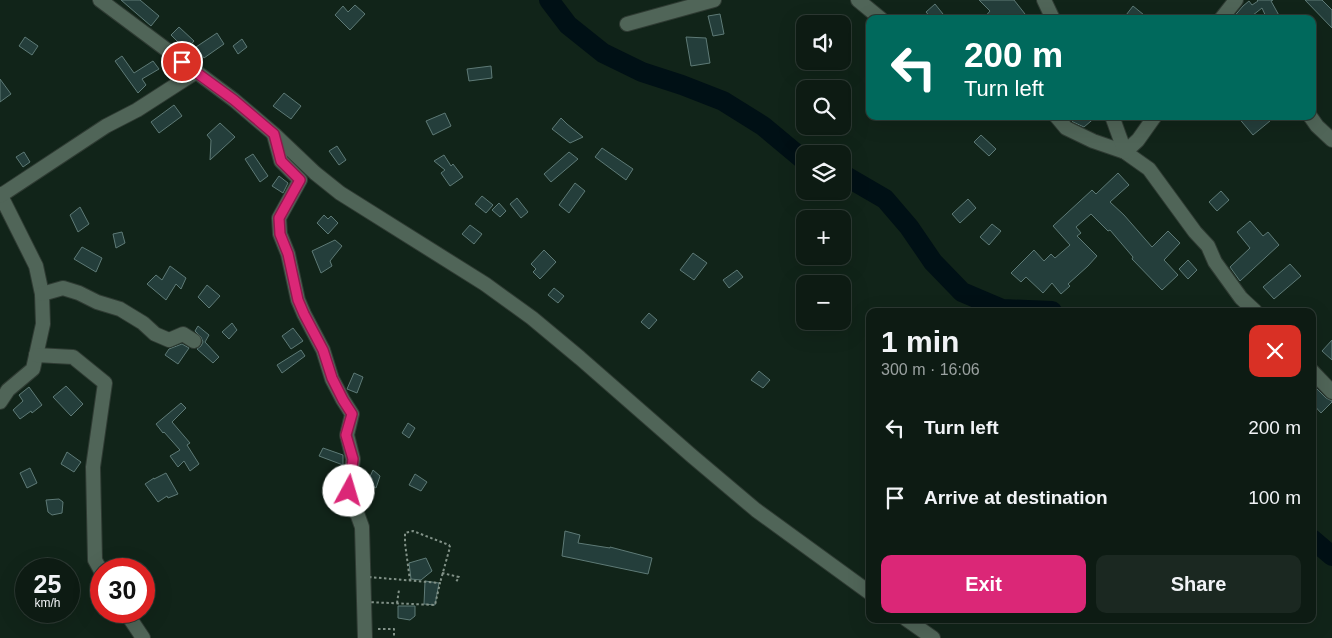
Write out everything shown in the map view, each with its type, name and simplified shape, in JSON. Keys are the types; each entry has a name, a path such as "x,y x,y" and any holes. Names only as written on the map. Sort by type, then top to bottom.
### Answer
{"street":[{"path":"100,0 234,100 340,193 485,284 532,318 756,510 866,590"},
{"path":"627,24 714,0"},
{"path":"858,0 876,15"},
{"path":"1044,0 1051,15"},
{"path":"1224,15 1233,1"},
{"path":"0,402 8,390 33,370 43,324 42,294 36,266 0,195 106,126 137,110 196,72"},
{"path":"1059,120 1066,128 1093,141 1125,152 1149,169 1195,232 1208,246 1214,262 1241,298 1251,308"},
{"path":"1113,120 1125,152"},
{"path":"1125,152 1138,140 1152,120"},
{"path":"1313,120 1332,140"},
{"path":"274,134 281,161 300,180 279,218 280,234 288,254 298,300 323,350 332,378 352,414 346,435 353,459 349,491 362,527 365,638"},
{"path":"42,294 63,288 120,309 143,323 155,334 169,340 183,334 194,341"},
{"path":"36,355 73,357 105,383 93,467 95,558"},
{"path":"1316,376 1332,392"},
{"path":"133,623 143,638"},
{"path":"912,623 933,638"}],"path":[{"path":"410,581 405,533 413,531 450,547 435,605 367,602 369,577 410,581 440,583"},
{"path":"442,573 457,576 456,582"},
{"path":"397,603 398,590"},
{"path":"376,629 394,629 394,638"}],"building":[{"path":"121,0 140,0 159,16 151,26"},
{"path":"979,0 1014,0 1025,14 986,15 990,11"},
{"path":"1273,0 1271,1 1279,15 1265,15 1262,8 1253,15 1235,15 1249,1 1252,5 1258,1"},
{"path":"1305,0 1322,0 1332,10 1332,28"},
{"path":"935,4 944,15 929,15 926,12"},
{"path":"355,5 365,14 350,30 335,15 343,6 348,12"},
{"path":"1133,6 1144,15 1126,15"},
{"path":"720,14 724,34 713,36 708,16"},
{"path":"179,27 194,41 186,50 171,35"},
{"path":"217,33 224,44 204,58 196,47"},
{"path":"25,37 38,46 32,55 19,46"},
{"path":"686,37 706,38 710,63 691,66"},
{"path":"242,39 247,47 238,54 233,46"},
{"path":"122,56 134,73 153,61 159,69 142,79 146,85 138,93 115,61"},
{"path":"491,66 492,78 469,81 467,69"},
{"path":"0,79 11,94 0,102"},
{"path":"284,93 301,106 291,119 273,106"},
{"path":"174,105 182,116 159,133 151,122"},
{"path":"445,113 451,126 433,135 426,121"},
{"path":"561,118 583,137 570,143 552,129"},
{"path":"1071,120 1092,120 1084,127"},
{"path":"1240,120 1271,120 1253,135"},
{"path":"220,123 235,137 210,160 211,140 207,135"},
{"path":"981,135 996,149 989,156 974,142"},
{"path":"337,146 346,160 339,165 329,151"},
{"path":"602,148 633,169 626,180 595,157"},
{"path":"24,152 30,162 23,167 16,157"},
{"path":"569,152 578,159 551,182 544,174"},
{"path":"253,154 268,176 260,182 245,159"},
{"path":"444,155 451,166 453,164 463,177 450,186 441,173 445,170 434,161"},
{"path":"1118,173 1129,185 1110,202 1152,247 1168,231 1180,243 1164,260 1178,275 1162,290 1132,259 1133,257 1110,230 1108,231 1091,214 1076,227 1081,233 1077,236 1097,256 1068,284 1070,286 1061,294 1052,283 1043,293 1026,277 1021,282 1011,273 1034,250 1044,261 1051,254 1055,258 1070,245 1053,226 1092,190 1096,194"},
{"path":"279,176 288,183 283,193 272,186"},
{"path":"575,183 585,191 569,213 559,205"},
{"path":"1221,191 1229,200 1217,211 1209,202"},
{"path":"482,196 493,205 486,213 475,204"},
{"path":"517,198 528,212 521,218 510,204"},
{"path":"968,199 976,208 960,223 952,214"},
{"path":"499,203 506,211 500,217 492,210"},
{"path":"80,207 89,224 78,232 70,215"},
{"path":"324,215 328,219 331,216 338,223 328,234 317,223"},
{"path":"1250,221 1263,236 1268,232 1279,245 1240,281 1230,267 1250,248 1237,232"},
{"path":"992,224 1001,231 989,245 980,237"},
{"path":"470,225 482,234 474,244 462,234"},
{"path":"122,232 125,243 116,248 113,234"},
{"path":"335,240 342,246 330,261 332,266 321,273 312,251"},
{"path":"82,247 102,258 96,272 74,259"},
{"path":"544,250 556,262 540,279 533,272 536,269 531,264"},
{"path":"693,253 707,263 694,280 680,270"},
{"path":"1188,260 1197,270 1188,279 1179,269"},
{"path":"1290,264 1301,276 1274,299 1263,287"},
{"path":"170,266 186,278 181,289 176,284 166,300 147,284 156,275 162,280"},
{"path":"737,270 743,277 729,288 723,280"},
{"path":"207,285 220,296 209,308 198,297"},
{"path":"554,288 564,296 558,303 548,295"},
{"path":"649,313 657,320 649,329 641,322"},
{"path":"232,323 237,330 229,339 222,332"},
{"path":"198,326 209,335 205,342 219,357 213,363 197,349 203,342 195,331"},
{"path":"293,328 303,341 291,349 282,336"},
{"path":"1332,340 1332,360 1322,351"},
{"path":"182,344 189,348 178,364 165,355 169,349"},
{"path":"301,350 305,356 282,373 277,365"},
{"path":"759,371 770,380 763,388 751,380"},
{"path":"354,373 363,377 357,393 347,389"},
{"path":"66,386 83,404 71,416 53,397"},
{"path":"29,387 42,405 20,419 13,410 23,401 19,395"},
{"path":"1316,390 1332,401 1321,413 1316,407"},
{"path":"181,403 186,408 172,422 190,443 187,445 199,464 190,471 184,461 178,467 170,456 180,450 156,424"},
{"path":"408,423 415,428 409,438 402,433"},
{"path":"323,448 343,455 343,465 319,456"},
{"path":"67,452 81,462 74,472 61,464"},
{"path":"30,468 37,483 27,488 20,473"},
{"path":"373,470 380,476 376,488 367,483"},
{"path":"166,473 178,494 168,498 167,496 158,502 145,484"},
{"path":"415,474 427,482 421,491 409,485"},
{"path":"59,499 63,502 62,513 52,515 48,512 46,500"},
{"path":"565,531 580,535 578,543 610,547 652,558 648,574 562,556"},
{"path":"426,558 432,571 421,580 411,579 409,563"},
{"path":"425,581 439,583 435,605 424,604"},
{"path":"398,606 415,606 415,616 410,620 398,618"}],"waterway":[{"path":"549,0 568,25 603,53 642,72 723,101 763,126 796,154"},
{"path":"851,179 885,199 909,227 933,262 962,292 1000,308"},
{"path":"1316,542 1332,556"}],"route":[{"path":"182,62 234,100 274,134 281,161 300,180 279,218 280,234 288,254 298,300 323,350 332,378 352,414 346,435 353,459 349,491"}]}
